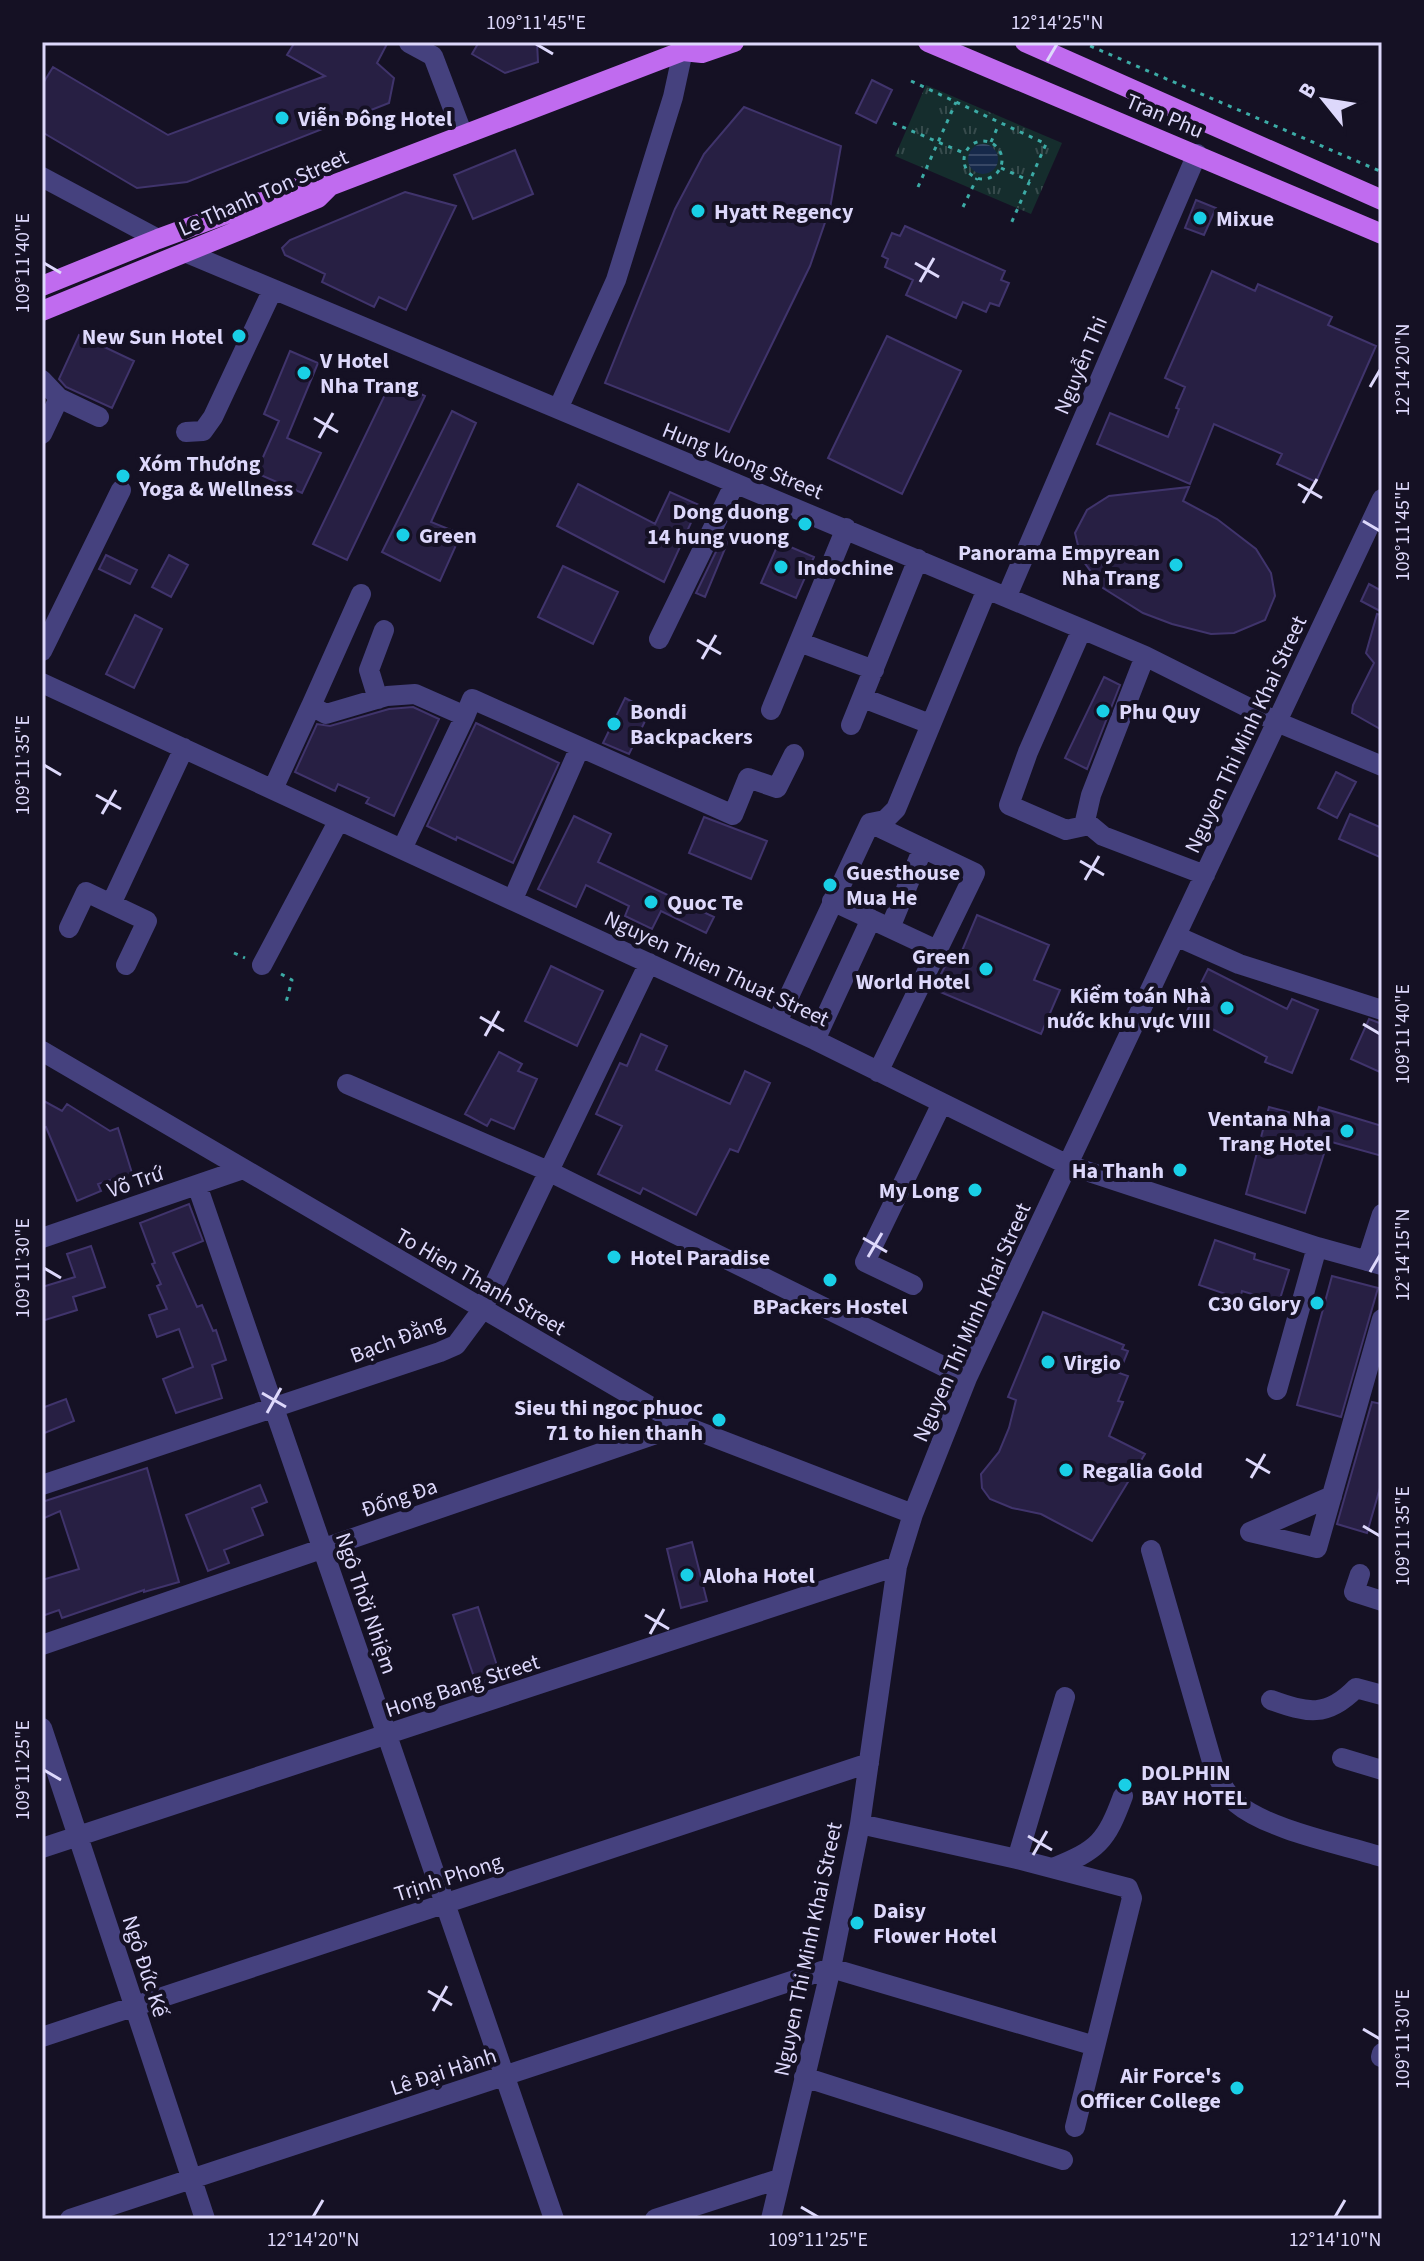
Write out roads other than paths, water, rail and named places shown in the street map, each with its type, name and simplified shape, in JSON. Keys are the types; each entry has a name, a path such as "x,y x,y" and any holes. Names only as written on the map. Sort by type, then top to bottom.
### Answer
{"main road":[{"name":"Le Thanh Ton Street","path":"42,311 318,198 330,186 687,46 702,53 734,42"},
{"name":"Tran Phu","path":"928,42 1382,234"},
{"name":"Tran Phu","path":"1025,42 1382,200"},
{"path":"42,286 313,182 330,186"},
{"path":"158,239 187,253"}],"street":[{"path":"409,43 433,56 463,135"},
{"path":"558,409 616,280 687,46"},
{"name":"Nguyễn Thi","path":"870,823 885,820 896,809 930,724 997,592 1197,154"},
{"path":"42,177 158,239"},
{"name":"Hung Vuong Street","path":"187,253 997,592 1145,656 1277,722 1382,766"},
{"path":"186,432 203,431 213,417 273,289"},
{"path":"42,380 59,398 99,417"},
{"path":"42,434 59,398"},
{"path":"659,639 735,483"},
{"path":"42,651 121,490"},
{"name":"Nguyen Thi Minh Khai Street","path":"771,2219 831,1968 860,1824 897,1566 913,1514 967,1378 1382,499"},
{"path":"771,710 846,528"},
{"path":"851,725 918,559"},
{"path":"273,789 361,594"},
{"path":"1082,629 1028,752 1009,805 1066,830 1089,825"},
{"path":"378,699 369,670 384,630"},
{"path":"799,642 874,670"},
{"path":"1145,656 1091,795 1085,821 1103,836 1205,875"},
{"name":"Nguyen Thien Thuat Street","path":"42,683 777,1022 1068,1165 1375,1263"},
{"path":"311,706 326,714 378,699 415,694 465,716"},
{"path":"863,698 930,724"},
{"path":"402,849 472,699 733,815 748,778 777,788 794,754"},
{"path":"513,899 580,747"},
{"path":"112,902 184,748"},
{"path":"262,965 339,820"},
{"path":"777,1022 870,823 975,873 878,1072"},
{"path":"815,1040 923,848"},
{"path":"69,928 86,892 147,921 126,965"},
{"path":"832,901 939,951"},
{"path":"1176,936 1239,964 1382,1010"},
{"name":"Bạch Đằng","path":"42,1485 456,1345 482,1310 649,963"},
{"name":"To Hien Thanh Street","path":"42,1051 682,1425 913,1514"},
{"path":"347,1084 548,1171 967,1378"},
{"path":"913,1285 865,1262 942,1103"},
{"name":"Võ Trứ","path":"42,1238 243,1169"},
{"name":"Ngô Thời Nhiệm","path":"197,1185 554,2219"},
{"path":"1375,1263 1382,1214"},
{"path":"1277,1390 1317,1247"},
{"path":"1332,1496 1382,1319"},
{"name":"Đống Đa","path":"42,1645 682,1425"},
{"path":"1151,1550 1215,1772 1223,1788 1255,1816 1382,1857"},
{"name":"Hong Bang Street","path":"42,1848 897,1566"},
{"path":"1360,1574 1354,1592 1382,1601"},
{"path":"1271,1700 1308,1711 1329,1708 1343,1701 1356,1688 1382,1695"},
{"path":"1017,1859 1065,1697"},
{"name":"Ngô Đức Kế","path":"42,1728 205,2219"},
{"path":"1342,1758 1382,1770"},
{"name":"Trịnh Phong","path":"42,2037 869,1763"},
{"path":"1053,1868 1087,1855 1110,1830 1123,1796"},
{"path":"860,1824 1017,1859 1128,1888 1132,1898 1075,2127"},
{"path":"831,1968 1095,2046"},
{"name":"Lê Đại Hành","path":"70,2219 831,1968"},
{"path":"804,2077 1063,2160"},
{"path":"655,2219 779,2179"}],"water":[{"path":"983,144 994,148 998,159 994,170 983,174 972,170 968,159 972,148"}],"place":[{"name":"Viễn Đông Hotel","path":"282,118"},
{"name":"Hyatt Regency","path":"698,211"},
{"name":"Mixue","path":"1200,218"},
{"name":"New Sun Hotel","path":"239,336"},
{"name":"V Hotel Nha Trang","path":"304,373"},
{"name":"Xóm Thương Yoga & Wellness","path":"123,476"},
{"name":"Dong duong 14 hung vuong","path":"805,524"},
{"name":"Green","path":"403,535"},
{"name":"Panorama Empyrean Nha Trang","path":"1176,565"},
{"name":"Indochine","path":"781,567"},
{"name":"Phu Quy","path":"1103,711"},
{"name":"Bondi Backpackers","path":"614,724"},
{"name":"Guesthouse Mua He","path":"830,885"},
{"name":"Quoc Te","path":"651,902"},
{"name":"Green World Hotel","path":"986,969"},
{"name":"Kiểm toán Nhà nước khu vực VIII","path":"1227,1008"},
{"name":"Ventana Nha Trang Hotel","path":"1347,1131"},
{"name":"Ha Thanh","path":"1180,1170"},
{"name":"My Long","path":"975,1190"},
{"name":"Hotel Paradise","path":"614,1257"},
{"name":"BPackers Hostel","path":"830,1280"},
{"name":"C30 Glory","path":"1317,1303"},
{"name":"Virgio","path":"1048,1362"},
{"name":"Sieu thi ngoc phuoc 71 to hien thanh","path":"719,1420"},
{"name":"Regalia Gold","path":"1066,1470"},
{"name":"Aloha Hotel","path":"687,1575"},
{"name":"DOLPHIN BAY HOTEL","path":"1125,1785"},
{"name":"Daisy Flower Hotel","path":"857,1923"},
{"name":"Air Force's Officer College","path":"1237,2088"}]}
